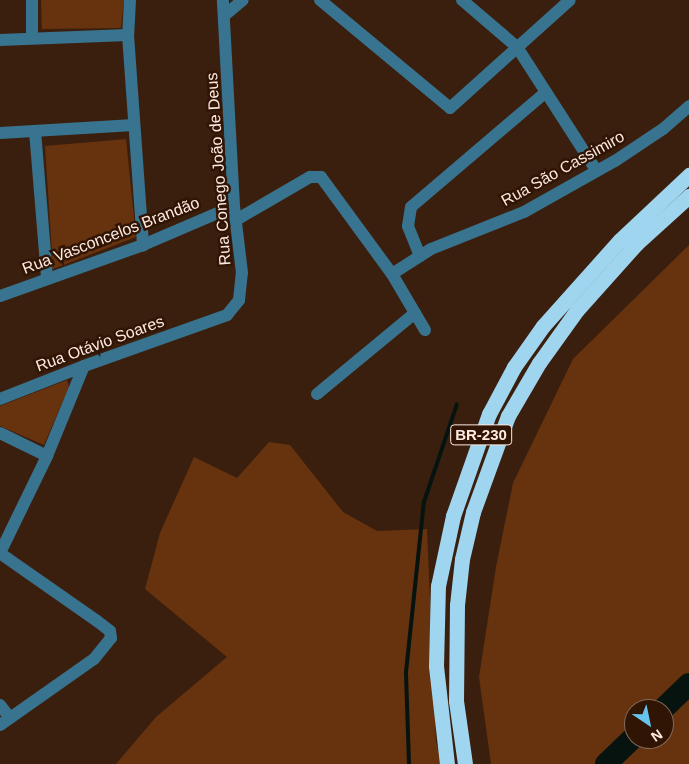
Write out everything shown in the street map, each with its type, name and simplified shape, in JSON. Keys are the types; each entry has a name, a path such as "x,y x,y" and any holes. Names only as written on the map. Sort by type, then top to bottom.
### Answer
{"highway":[{"name":"BR-230","path":"446,764 436,666 438,586 453,516 489,414 514,367 543,326 620,240 689,175"},
{"name":"BR-230","path":"465,764 456,701 457,605 462,559 473,512 508,416 539,363 577,310 636,244 689,196"}],"street":[{"path":"32,0 32,38"},
{"path":"130,0 128,35 143,245"},
{"name":"Rua Conego João de Deus","path":"212,320 227,315 239,300 242,273 234,206 223,0"},
{"path":"225,15 243,0"},
{"path":"320,0 447,107 455,106 570,0"},
{"path":"462,0 517,47 596,170"},
{"path":"0,40 128,35"},
{"path":"420,256 408,226 411,207 546,92"},
{"name":"Rua São Cassimiro","path":"392,274 420,256 524,212 635,149 689,106"},
{"path":"0,133 134,126"},
{"path":"35,131 47,278"},
{"path":"236,220 310,177 318,175 392,274 425,330"},
{"name":"Rua Vasconcelos Brandão","path":"0,296 143,245 234,206"},
{"path":"318,394 415,313"},
{"name":"Rua Otávio Soares","path":"0,399 84,366 212,320"},
{"path":"0,705 5,722 94,659 109,644 110,631 0,553 47,456 84,366"},
{"path":"0,433 47,456"}],"shaded area":[{"path":"41,0 124,0 121,28 42,29"},
{"path":"126,139 136,237 53,269 45,146"},
{"path":"689,245 689,764 491,764 479,677 496,567 513,483 573,359"},
{"path":"67,380 69,387 44,445 0,426 0,406"},
{"path":"269,442 290,445 343,512 377,531 427,529 436,742 443,764 116,764 156,717 227,657 145,589 160,533 194,457 237,478"}],"waterway":[{"path":"409,764 406,672 424,502 457,404"},
{"path":"673,699 689,684"},
{"path":"606,764 624,747"}]}
